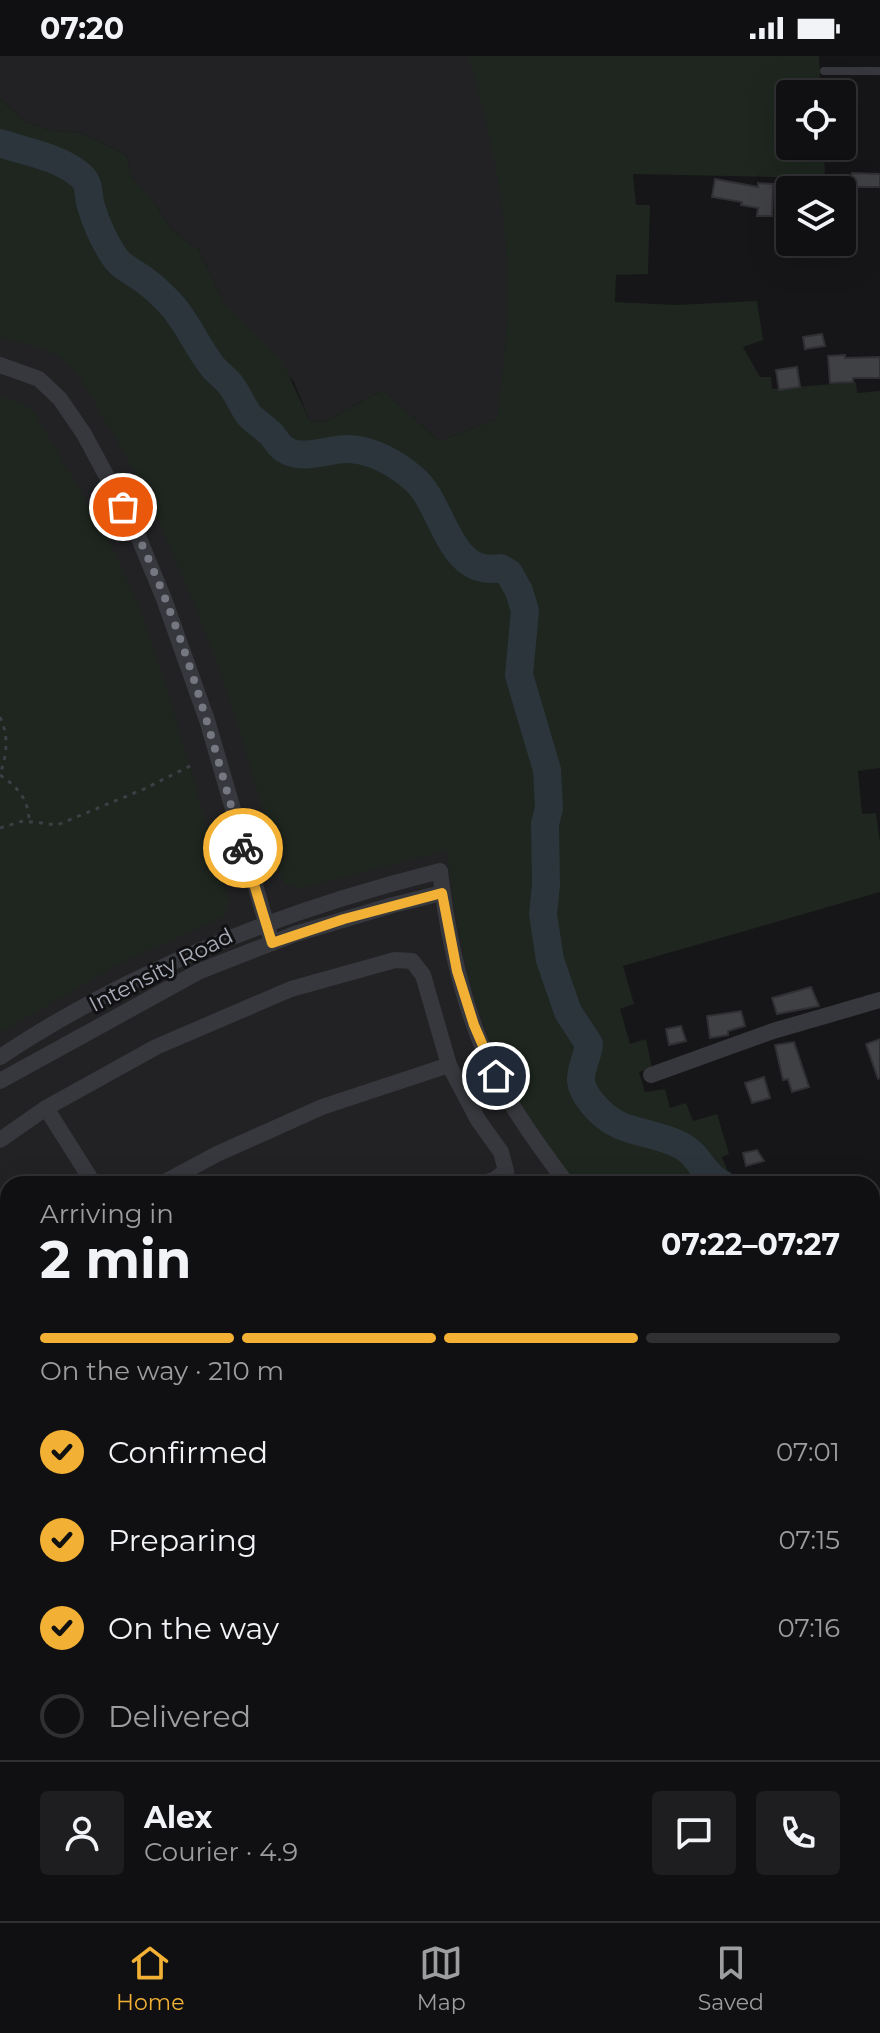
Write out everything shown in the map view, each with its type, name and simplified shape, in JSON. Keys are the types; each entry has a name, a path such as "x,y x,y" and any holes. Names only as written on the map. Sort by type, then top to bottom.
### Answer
{"street":[{"path":"0,365 39,379 60,399 84,434 136,531 203,707 272,943"},
{"name":"Intensity Road","path":"0,1057 58,1021 137,979 266,924 340,898 440,871 442,893 344,919 200,971 0,1081"},
{"path":"442,893 457,971 474,1025 496,1076 532,1137 561,1176"},
{"path":"0,1140 46,1108 156,1047 291,989 395,960 412,961 423,975 449,1065 478,1120 501,1152 506,1171 499,1176"},
{"path":"651,1075 773,1031 880,1000"},
{"path":"176,1176 322,1107 449,1065"},
{"path":"46,1108 89,1176"}],"lane":[{"path":"824,71 880,71"}],"path":[{"path":"0,717 7,741 0,775 21,792 27,805 29,822"},
{"path":"0,828 11,823 29,822 57,825 144,789 194,764"}],"shaded area":[{"path":"0,56 601,56 532,406 439,441 383,390 324,422 310,421 294,382 225,305 198,249 173,231 154,202 140,189 130,174 127,155 81,133 54,131 25,122 0,99"},
{"path":"468,56 819,56 820,80 776,80 776,160 824,160 825,176 633,174 636,205 650,205 648,274 616,275 615,302 676,305 757,301 763,340 743,347 760,377 771,377 772,389 856,382 857,393 880,391 880,768 858,771 862,814 876,813 880,843 880,892 623,966 634,1004 620,1009 630,1044 646,1039 652,1068 639,1072 645,1092 665,1089 670,1108 686,1103 693,1121 717,1114 729,1154 722,1157 728,1172 724,1176 570,1176 517,1097 482,1021 460,941 447,850 300,889 285,883 279,873 263,808 223,679 147,493 78,374 46,350 0,337 0,99 25,122 54,131 81,133 127,155 130,174 173,231 198,249 225,305 281,359 310,421 324,422 383,390 439,441 497,419 507,323 507,279 505,236 492,149"},
{"path":"0,174 150,343 639,1176 0,1176"},
{"path":"0,396 21,402 34,412 107,536 137,602 165,681 229,903 224,917 121,963 0,1033"}],"building":[{"path":"852,173 880,174 880,187 856,187 856,176"},
{"path":"715,179 758,187 758,183 773,184 772,216 757,216 758,208 712,197"},
{"path":"822,334 825,346 805,349 803,337"},
{"path":"845,355 845,358 880,357 880,378 853,378 853,382 830,383 828,356"},
{"path":"797,367 800,387 779,390 776,370"},
{"path":"811,987 819,1006 777,1014 772,998"},
{"path":"741,1011 745,1026 728,1031 728,1035 710,1038 707,1016"},
{"path":"681,1026 686,1041 669,1045 666,1029"},
{"path":"880,1039 880,1078 878,1079 866,1044"},
{"path":"794,1042 809,1087 792,1092 788,1079 783,1080 775,1045"},
{"path":"764,1077 770,1098 752,1103 745,1083"},
{"path":"757,1150 764,1161 746,1166 743,1153"}],"waterway":[{"path":"0,143 51,159 83,177 98,225 117,260 169,302 207,359 233,388 249,415 270,432 282,448 299,454 358,450 392,463 424,490 449,537 469,562 483,568 500,568 509,573 525,611 519,675 547,770 549,808 545,824 543,914 550,960 568,1012 589,1044 582,1072 582,1087 592,1103 613,1122 682,1146 693,1154 710,1176"}],"way so far":[{"path":"123,507 151,565 190,669 243,848"}],"route":[{"path":"243,848 272,943 344,919 442,893 457,971 474,1025 496,1076"}]}
